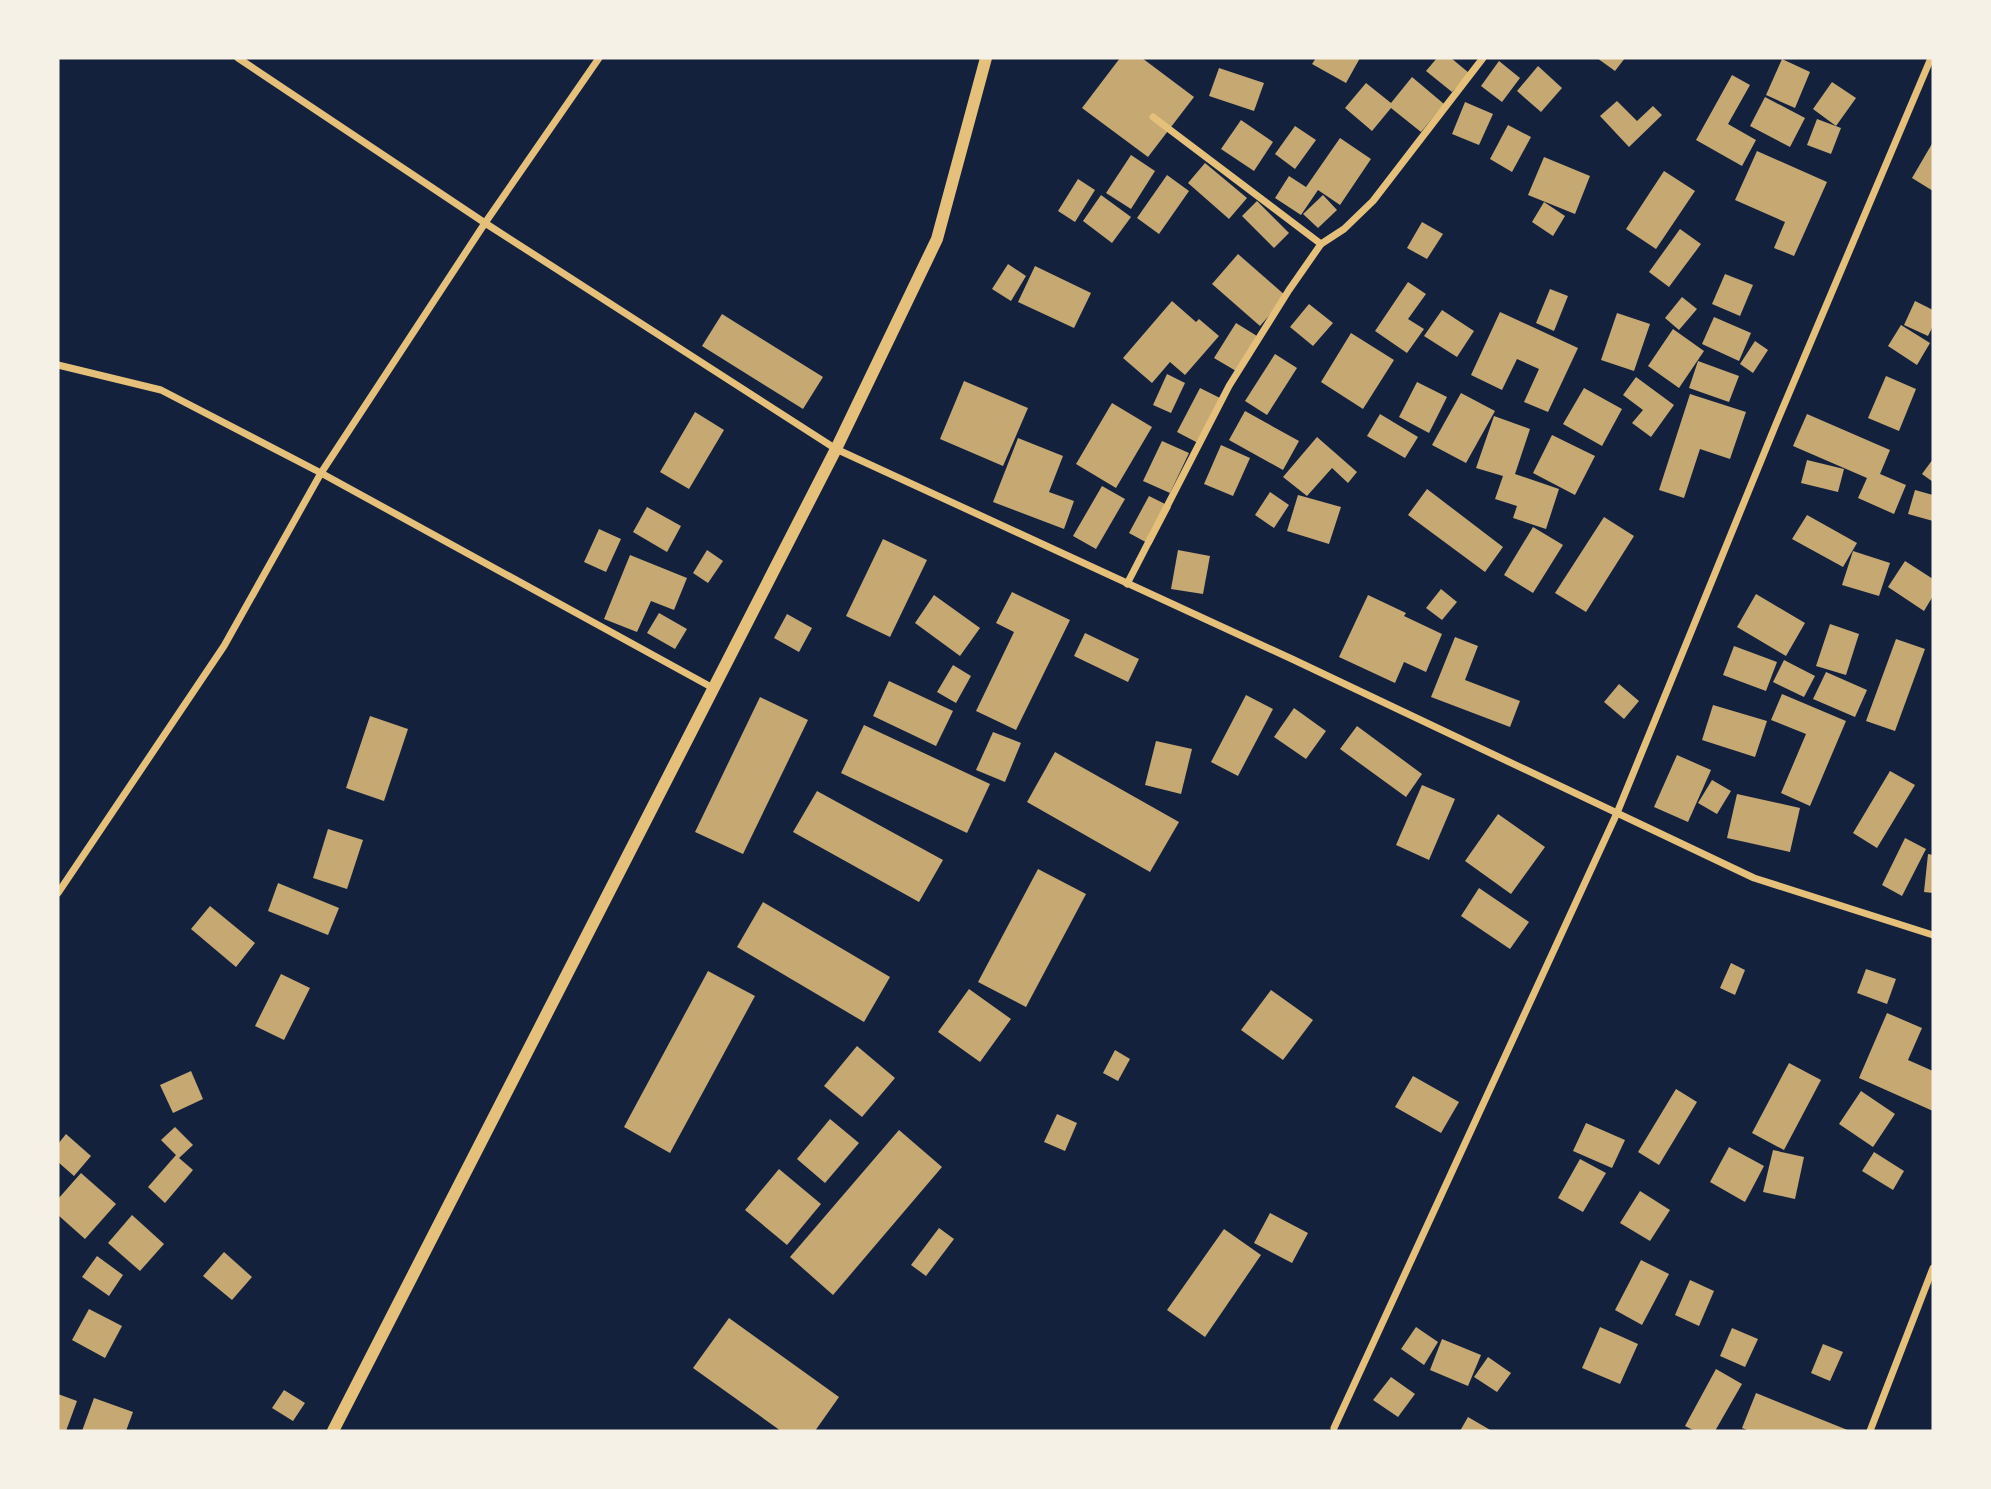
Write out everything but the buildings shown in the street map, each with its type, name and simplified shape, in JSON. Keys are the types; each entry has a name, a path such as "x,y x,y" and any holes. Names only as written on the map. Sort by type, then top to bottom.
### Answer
{"street":[{"path":"238,58 485,223 836,449 1754,877 1933,936"},
{"path":"58,893 223,646 321,473 485,223 599,58"},
{"path":"332,1431 836,449 937,239 986,58"},
{"path":"1127,584 1229,386 1289,290 1321,244 1344,229 1373,201 1483,58"},
{"path":"1334,1429 1617,813 1781,411 1931,58"},
{"path":"1153,117 1321,244"},
{"path":"58,365 161,390 321,473 713,688"},
{"path":"1870,1431 1933,1268"}]}
